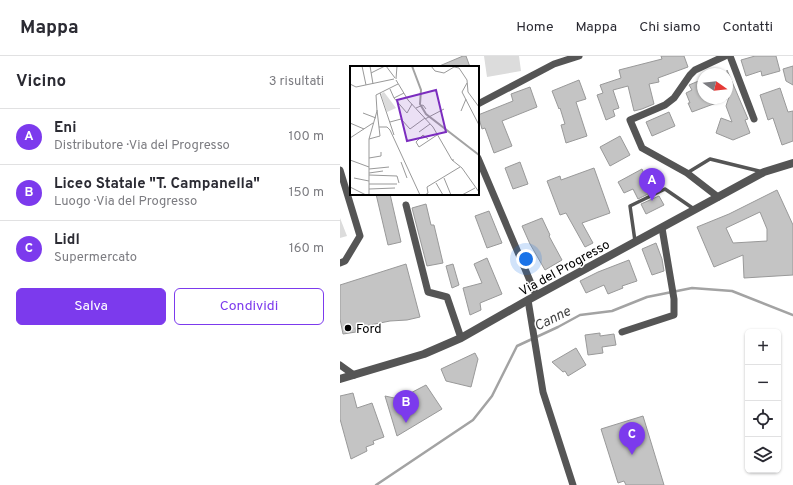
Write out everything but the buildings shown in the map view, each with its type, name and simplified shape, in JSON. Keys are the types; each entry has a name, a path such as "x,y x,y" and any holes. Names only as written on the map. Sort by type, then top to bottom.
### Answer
{"street":[{"path":"479,103 554,64 579,56"},
{"path":"718,197 687,173 642,148 630,120 666,105 674,98 695,70 725,56"},
{"path":"730,56 754,119"},
{"path":"479,160 536,295"},
{"name":"Via del Progresso","path":"340,379 424,354 461,338 536,295 764,172 793,163"},
{"path":"340,170 360,236 344,262 340,263"},
{"path":"406,205 428,292 448,298 461,338"},
{"path":"622,332 674,315 674,299 662,228"},
{"path":"528,300 543,392 573,485"},
{"path":"340,365 354,374"}],"lane":[{"path":"687,173 710,159 764,172"},
{"path":"635,242 630,206 665,189 695,209"}],"shaded area":[{"path":"484,56 519,56 521,71 487,77"},
{"path":"340,218 347,236 340,238"}],"waterway":[{"name":"Canne","path":"376,485 473,420 492,396 517,346 580,315 612,311 647,297 692,288 732,291 793,315"}],"place":[{"name":"Eni","path":"652,201"},
{"name":"Ford","path":"348,328"},
{"name":"Liceo Statale \"T. Campanella\"","path":"406,423"},
{"name":"Lidl","path":"632,455"}]}
